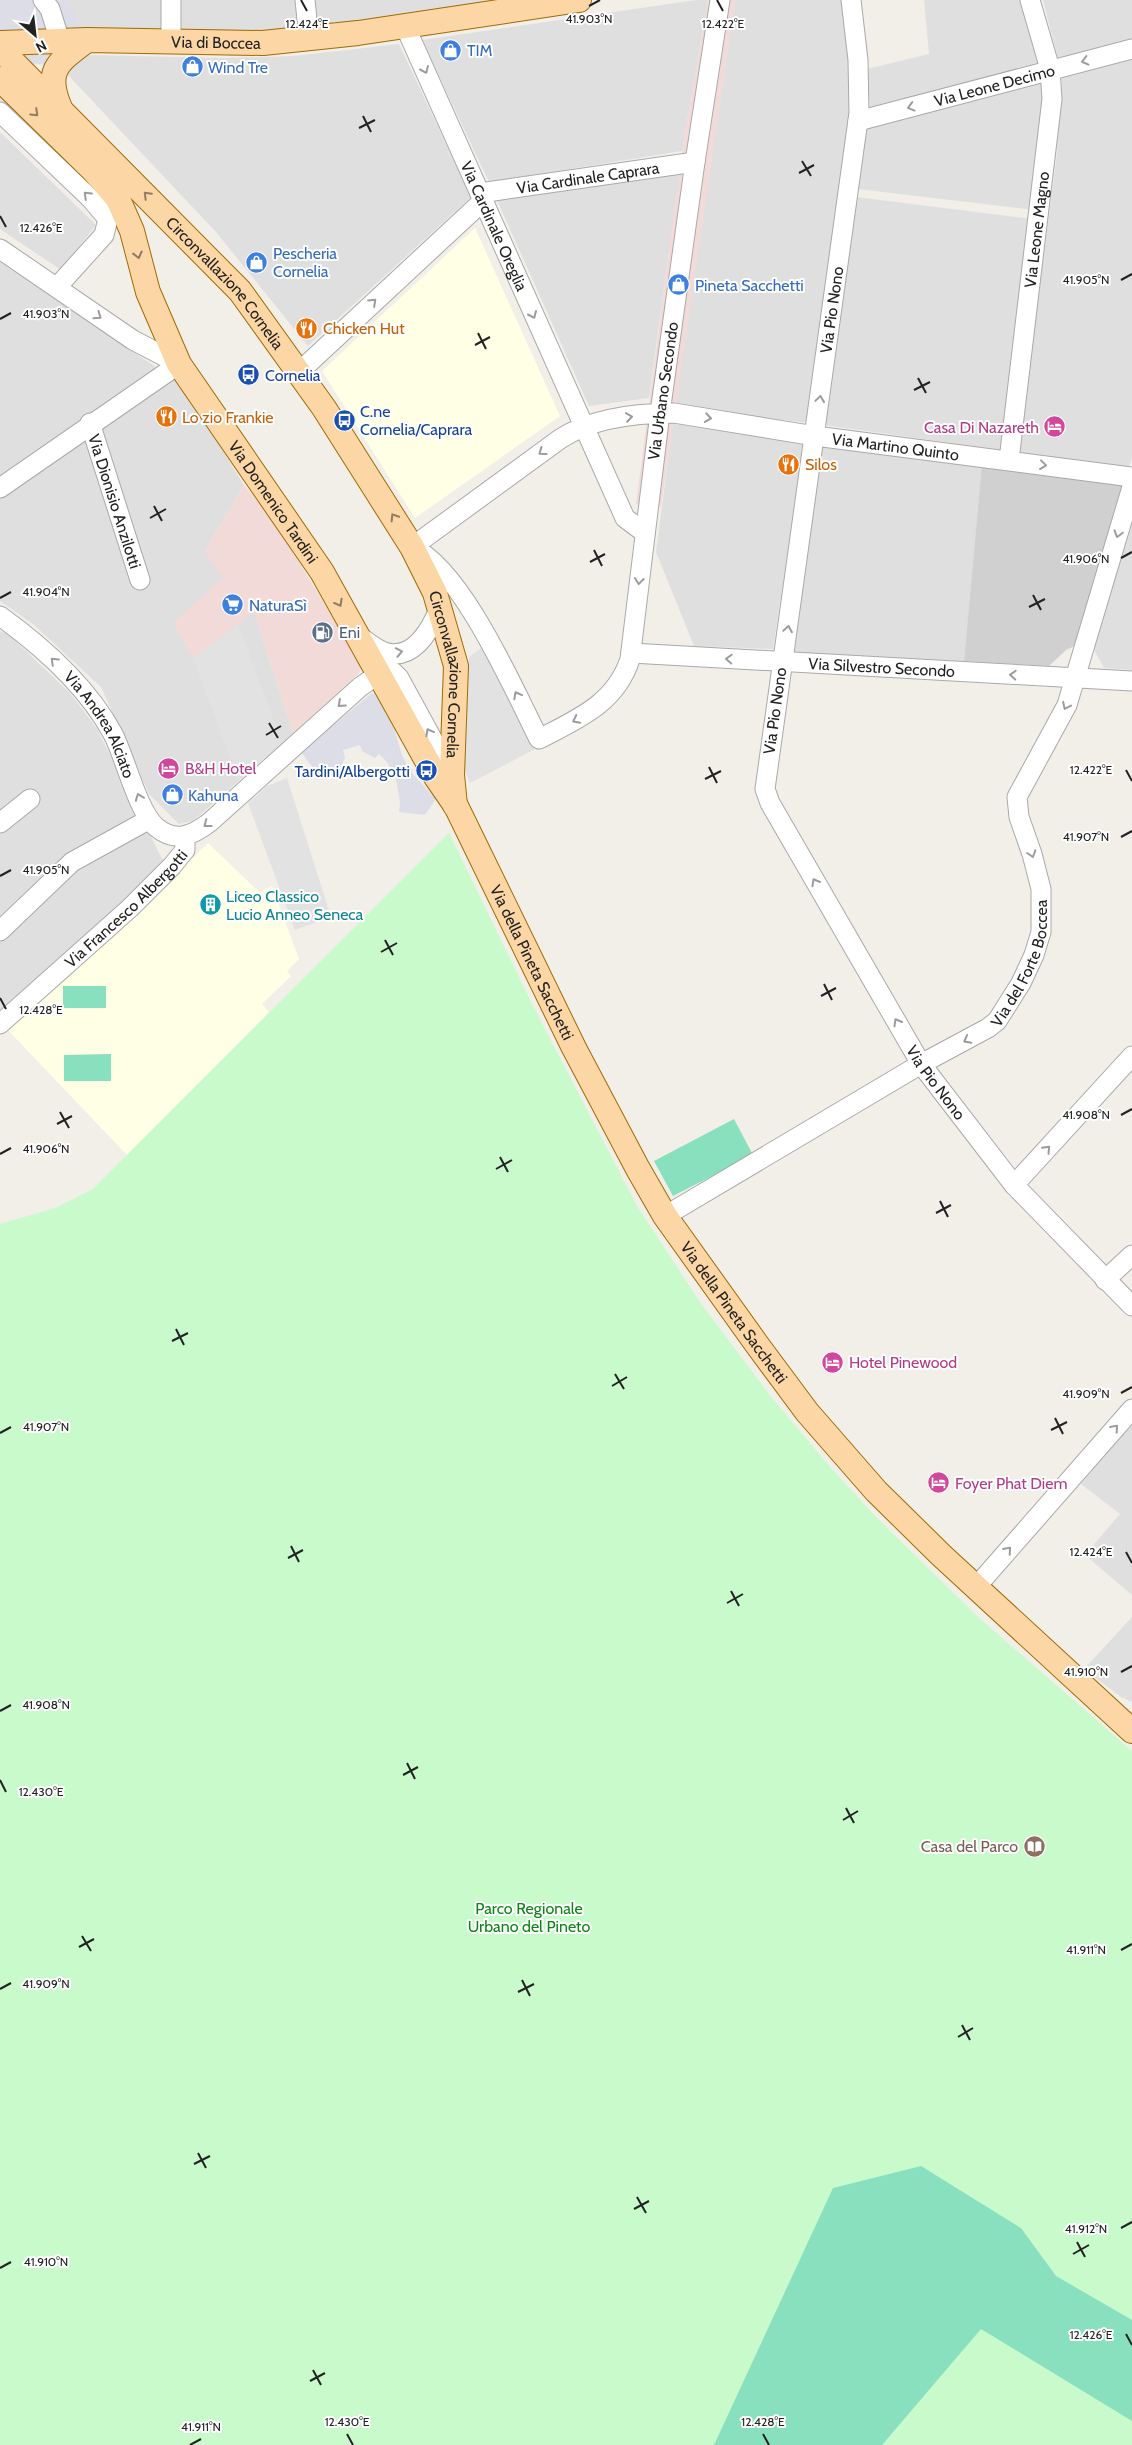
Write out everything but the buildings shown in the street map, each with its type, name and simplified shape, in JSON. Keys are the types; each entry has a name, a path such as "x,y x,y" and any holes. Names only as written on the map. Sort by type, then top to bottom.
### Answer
{"main road":[{"name":"Via di Boccea","path":"0,43 87,40 250,44 310,39 405,26 549,2 579,0"},
{"path":"60,108 52,86 56,69 65,58 87,40"},
{"name":"Circonvallazione Cornelia","path":"0,49 228,278 299,372 341,433 412,547 430,580 440,607 456,666 452,775 456,806"},
{"path":"0,79 94,171 118,199 129,222 148,292 179,364"},
{"name":"Via Domenico Tardini","path":"179,364 322,572 440,784 456,806"},
{"name":"Via della Pineta Sacchetti","path":"456,806 574,1048 666,1216 807,1412 876,1491 976,1587 1132,1731"}],"street":[{"path":"42,0 50,9 60,41"},
{"path":"171,0 171,43"},
{"path":"305,0 310,39"},
{"name":"Via Urbano Secondo","path":"540,738 581,718 604,701 617,686 631,653 660,413 720,0"},
{"name":"Via Pio Nono","path":"851,0 860,89 858,121 764,787 767,798 921,1064 1014,1184 1132,1306"},
{"name":"Via Leone Magno","path":"1008,460 1051,111 1050,70 1030,0"},
{"name":"Via Cardinale Oreglia","path":"405,26 625,518 645,532"},
{"name":"Via Leone Decimo","path":"858,121 1132,50"},
{"path":"0,112 91,199 108,220 104,235 57,288"},
{"name":"Via Cardinale Caprara","path":"482,197 695,162"},
{"path":"299,372 469,212 482,197"},
{"name":"Via Domenico Tardini","path":"0,249 133,340 179,364"},
{"path":"0,488 179,364"},
{"name":"Via Martino Quinto","path":"412,547 560,439 583,426 660,413 674,413 815,436 1132,477"},
{"name":"Via Dionisio Anzilotti","path":"90,424 140,580"},
{"name":"Via del Forte Boccea","path":"666,1216 921,1064 997,1021 1009,1005 1034,955 1041,932 1041,889 1032,854 1019,818 1017,797 1067,705 1132,487"},
{"name":"Circonvallazione Cornelia","path":"412,547 427,554 467,601 540,738"},
{"path":"357,634 384,652 406,651 424,638 440,607"},
{"name":"Via Andrea Alciato","path":"0,616 46,653 88,697 113,735 148,820"},
{"name":"Via Silvestro Secondo","path":"631,653 1076,680 1132,681"},
{"path":"379,673 387,670 397,675 452,775"},
{"name":"Via Francesco Albergotti","path":"0,1024 130,908 172,866 184,850 185,837 210,822 379,673"},
{"path":"0,823 30,798"},
{"path":"1,927 72,862 148,820 164,832 177,837 185,837"},
{"path":"1014,1184 1132,1056"},
{"path":"1105,1280 1132,1255"},
{"path":"976,1587 1132,1409"}],"shaded area":[{"path":"0,0 578,0 309,39 87,40"},
{"path":"0,0 63,0 74,10 81,27 78,47 52,65 37,64 0,68"},
{"path":"696,0 708,0 682,151 489,182 422,40"},
{"name":"Pineta Sacchetti","path":"708,0 735,0 661,507 648,506 636,504 682,151"},
{"path":"735,0 842,0 848,52 850,105 807,423 675,407"},
{"path":"924,0 1025,0 1042,63 870,107 867,69 929,54"},
{"path":"1043,0 1132,0 1132,39 1058,59"},
{"path":"399,44 471,197 308,346 216,232 67,74 76,60 87,55 224,58 294,56"},
{"path":"1132,59 1132,457 1129,467 1018,453 1057,153 1062,77"},
{"path":"1045,79 1035,210 858,189 867,125"},
{"path":"0,92 93,183 93,196 0,106"},
{"path":"0,132 96,225 61,270 0,229"},
{"path":"680,171 649,398 589,406 497,200"},
{"path":"856,197 1032,219 1002,450 824,425"},
{"path":"475,228 560,416 415,518 322,371"},
{"path":"0,262 181,384 244,485 205,551 254,612 293,733 193,821 179,824 149,794 101,687 33,624 0,601"},
{"path":"673,422 805,438 773,649 694,646 656,552"},
{"path":"821,442 982,463 964,661 793,653"},
{"path":"982,463 1123,483 1075,646 1066,650 1049,666 964,661"},
{"path":"244,485 265,510 292,551 362,665 359,673 293,733 254,612 193,658 173,623 223,578 205,551"},
{"path":"1132,513 1132,670 1104,668 1092,646"},
{"path":"238,624 282,743 238,780 193,658"},
{"path":"0,631 9,635 70,693 97,729 166,867 0,1010"},
{"path":"485,645 539,747 470,783 461,761 469,657"},
{"path":"372,693 375,694 392,721 402,755 411,772 436,799 425,815 399,812 400,803 396,778 387,762 379,754 375,758 362,751 360,745 343,750 345,758 338,772 320,777 301,752"},
{"path":"287,778 331,917 295,930 248,803 267,786"},
{"path":"208,843 259,892 272,886 299,959 287,971 291,976 262,1004 269,1012 127,1155 5,1027 140,910"},
{"path":"1132,1422 1132,1595 1085,1555 1120,1514 1081,1484"},
{"path":"1132,1617 1132,1702 1121,1697 1084,1669"}],"green space":[{"name":"Parco Regionale Urbano del Pineto","path":"449,833 533,1006 637,1206 702,1305 772,1398 831,1468 878,1519 978,1617 1132,1751 1132,2445 0,2445 0,1224 55,1208 93,1189"},
{"path":"63,986 106,986 106,1008 63,1008"},
{"path":"111,1054 111,1081 64,1081 64,1055"},
{"path":"734,1119 753,1155 673,1196 654,1161"},
{"path":"921,2166 1021,2228 1056,2276 1132,2320 1132,2421 981,2329 882,2445 714,2445 833,2188"}],"place":[{"name":"TIM","path":"451,50"},
{"name":"Wind Tre","path":"192,67"},
{"name":"Pescheria Cornelia","path":"257,262"},
{"name":"Pineta Sacchetti","path":"679,285"},
{"name":"Chicken Hut","path":"307,328"},
{"name":"Cornelia","path":"249,375"},
{"name":"Lo zio Frankie","path":"166,417"},
{"name":"C.ne Cornelia/Caprara","path":"344,420"},
{"name":"Casa Di Nazareth","path":"1055,427"},
{"name":"Silos","path":"789,464"},
{"name":"NaturaSì","path":"233,605"},
{"name":"Eni","path":"323,632"},
{"name":"B&H Hotel","path":"169,768"},
{"name":"Tardini/Albergotti","path":"426,771"},
{"name":"Kahuna","path":"172,795"},
{"name":"Liceo Classico Lucio Anneo Seneca","path":"210,905"},
{"name":"Hotel Pinewood","path":"833,1362"},
{"name":"Foyer Phat Diem","path":"939,1483"},
{"name":"Casa del Parco","path":"1034,1846"}]}
